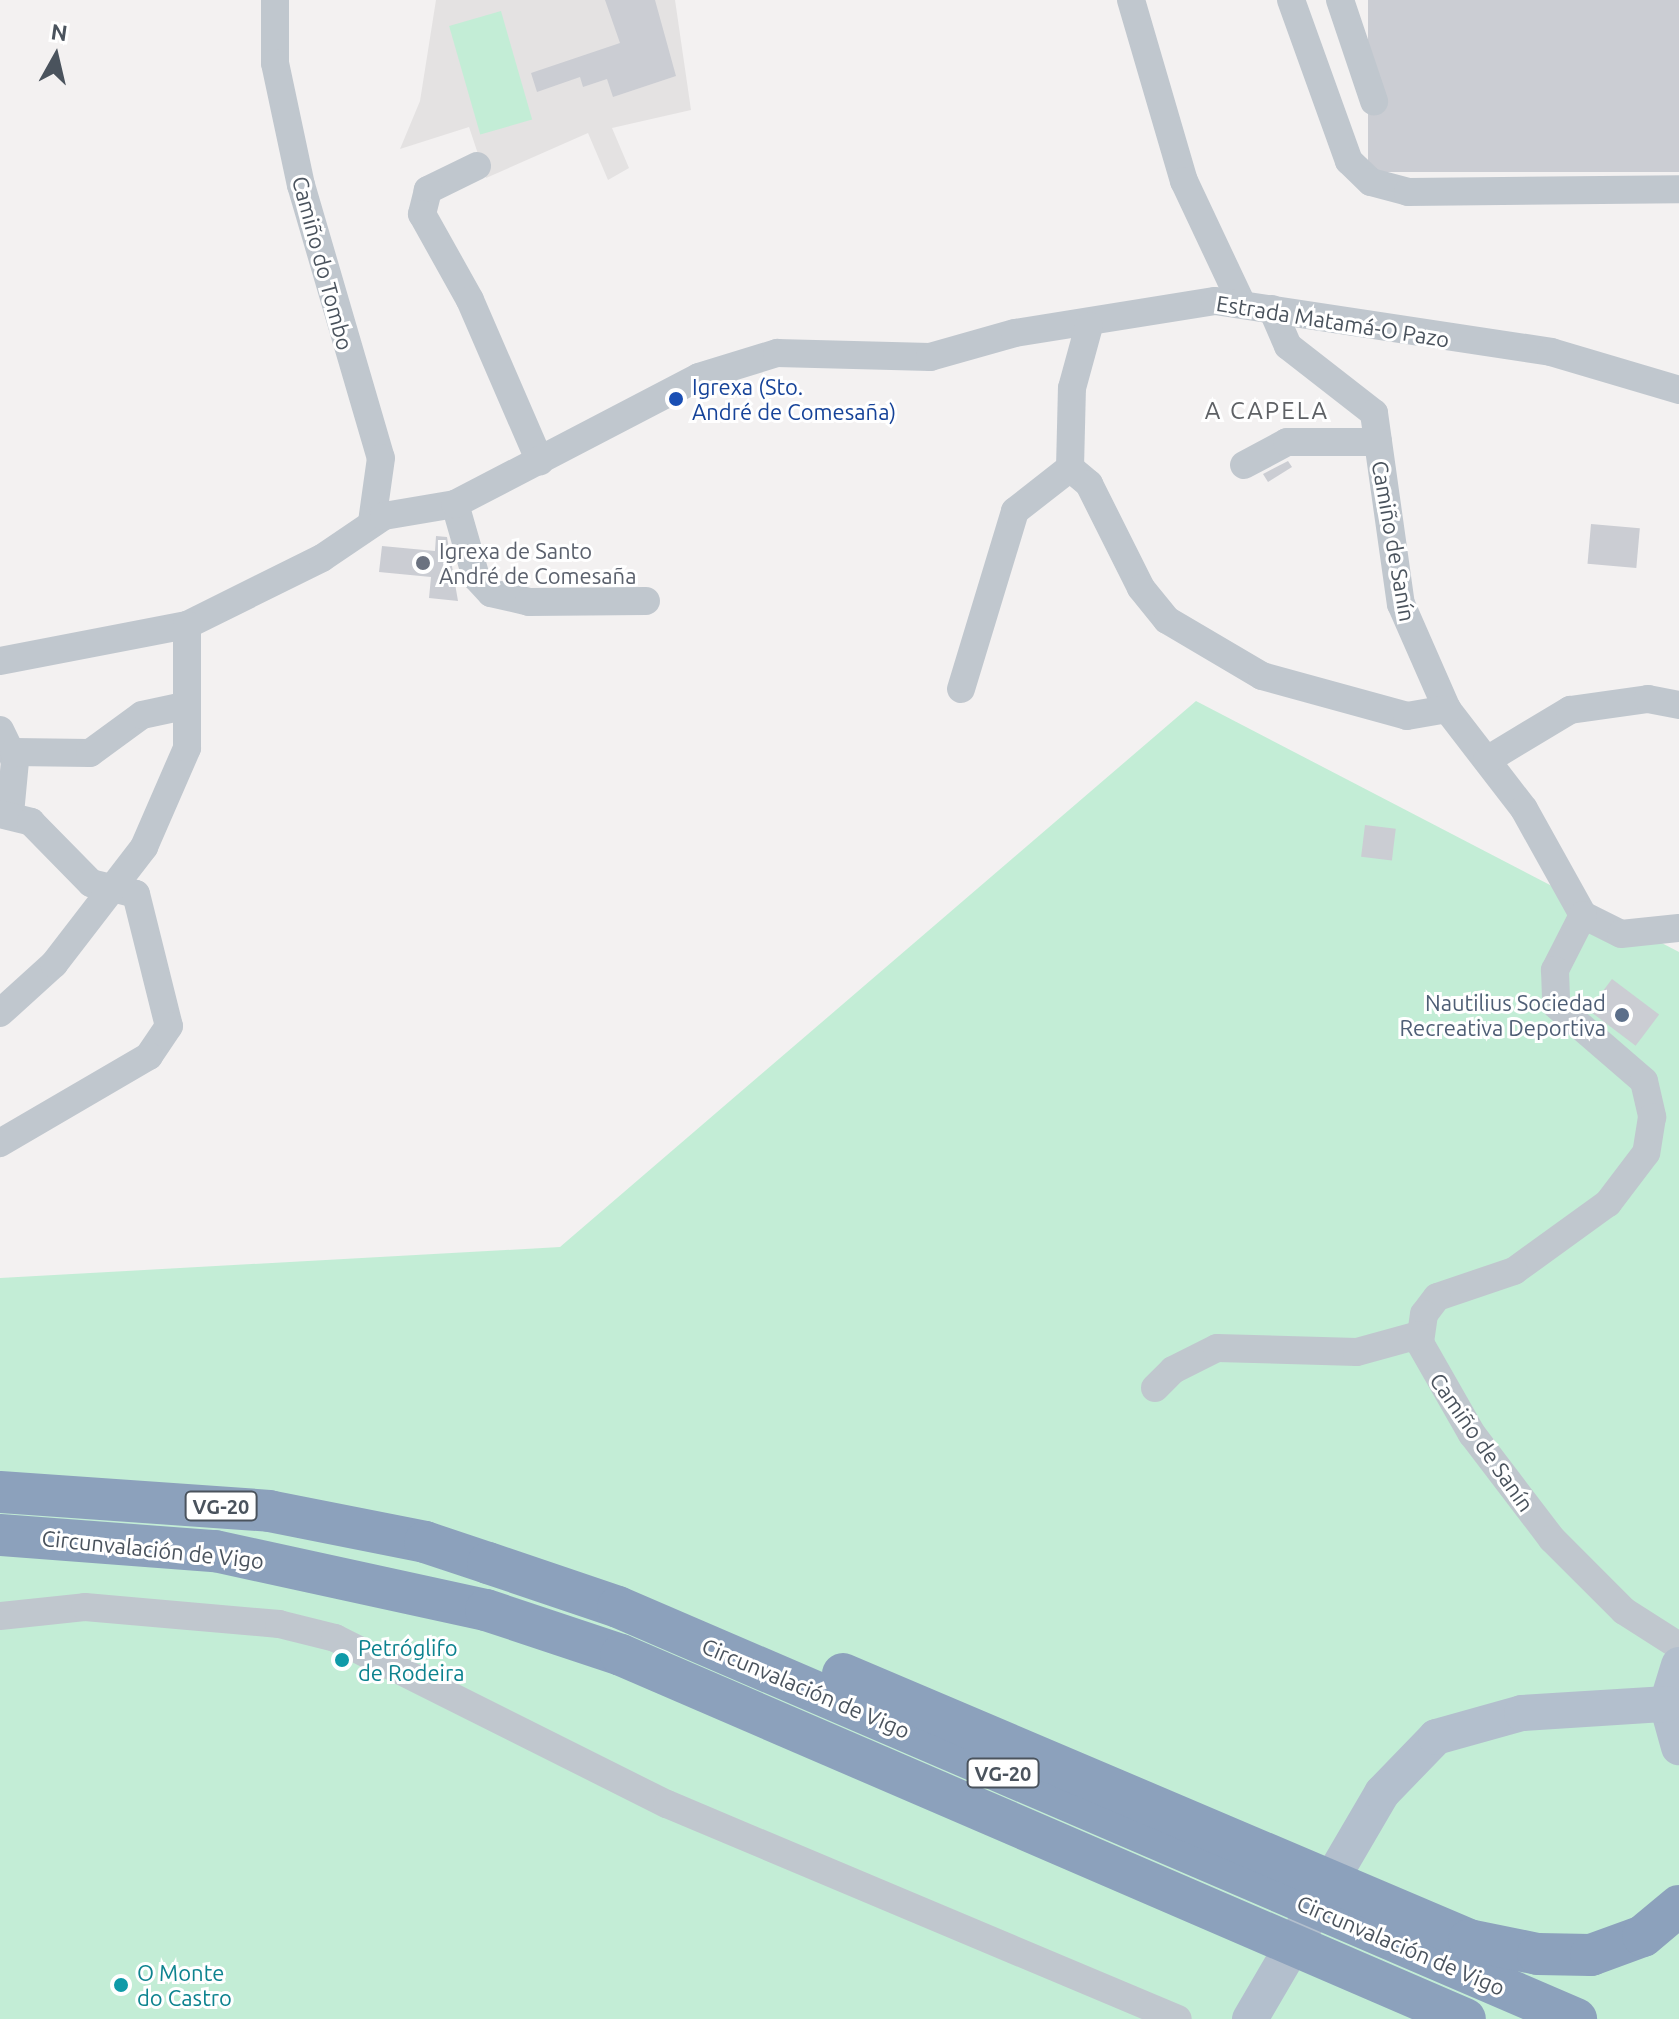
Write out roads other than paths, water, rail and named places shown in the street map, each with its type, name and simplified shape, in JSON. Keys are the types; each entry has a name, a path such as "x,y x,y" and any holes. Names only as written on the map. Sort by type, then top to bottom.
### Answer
{"highway":[{"name":"Circunvalación de Vigo","path":"0,1492 269,1511 425,1542 618,1607 1576,2019"},
{"name":"Circunvalación de Vigo","path":"0,1535 215,1551 486,1610 621,1655 1465,2019"},
{"path":"425,1542 498,1549 692,1613 1469,1940 1538,1954 1591,1955 1643,1936 1679,1906"},
{"path":"1075,1851 1129,1893 1400,2019"}],"main road":[{"path":"1679,1665 1667,1704 1679,1747"},
{"path":"1252,2016 1356,1834 1407,1761 1465,1724 1667,1704"}],"street":[{"name":"Camiño do Tombo","path":"275,0 275,63 301,185 381,458 372,522"},
{"path":"1131,0 1184,181 1227,258 1242,304"},
{"path":"1291,0 1349,161 1371,182 1408,192 1679,189"},
{"path":"1340,0 1374,101"},
{"path":"477,166 428,190 422,214 470,300 540,462"},
{"name":"Estrada Matamá-O Pazo","path":"0,661 187,625 322,558 372,522 399,510 455,504 699,377 758,357 930,357 1015,333 1089,326 1195,302 1242,304 1551,352 1679,390"},
{"name":"Camiño de Sanín","path":"1272,309 1288,346 1369,403 1378,442 1401,604 1447,709 1487,760 1583,915"},
{"path":"1070,468 1072,388 1089,326"},
{"path":"1244,465 1287,442 1378,442"},
{"path":"961,689 1015,511 1070,468"},
{"path":"1070,468 1089,484 1141,588 1167,620 1262,676 1407,716 1447,709"},
{"path":"455,504 476,577 491,593 529,602 646,601"},
{"path":"0,1013 40,979 135,865 184,760 187,625"},
{"path":"1487,760 1570,710 1648,699 1679,705"},
{"path":"0,1143 112,1081 167,1036 141,902 132,890 84,878 31,822 5,814 7,741 90,753 142,715 184,706"},
{"path":"1155,1388 1173,1370 1217,1348 1357,1352 1419,1335 1437,1297 1514,1271 1608,1203 1646,1153 1652,1117 1644,1081 1556,1005 1555,970 1583,915 1621,934 1679,928"},
{"name":"Camiño de Sanín","path":"1419,1335 1425,1360 1472,1434 1552,1539 1624,1611 1679,1646"},
{"path":"0,1616 85,1607 279,1624 335,1638 667,1804 1178,2019"}],"place":[{"name":"Igrexa (Sto. André de Comesaña)","path":"676,399"},
{"name":"Igrexa de Santo André de Comesaña","path":"423,563"},
{"name":"Nautilius Sociedad Recreativa Deportiva","path":"1622,1015"},
{"name":"Petróglifo de Rodeira","path":"342,1660"},
{"name":"O Monte do Castro","path":"121,1985"}],"district":[{"name":"A CAPELA","path":"1267,411"}]}
